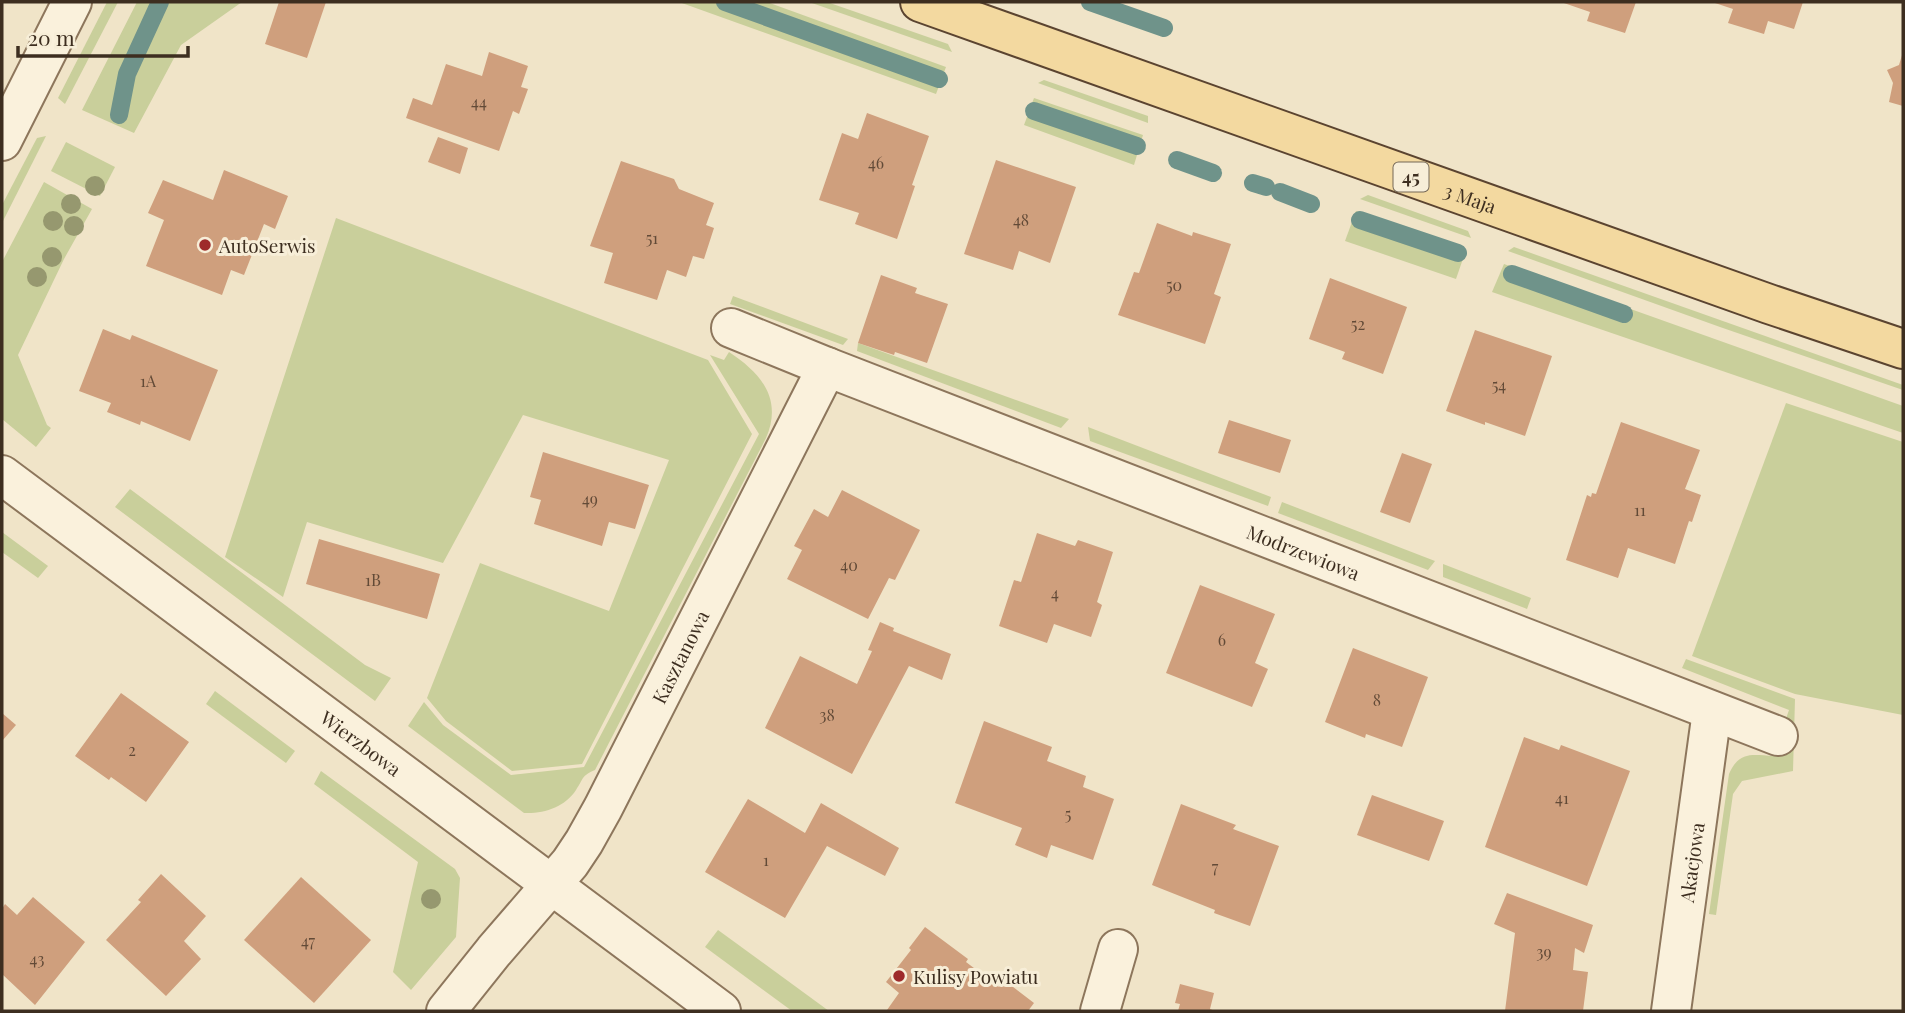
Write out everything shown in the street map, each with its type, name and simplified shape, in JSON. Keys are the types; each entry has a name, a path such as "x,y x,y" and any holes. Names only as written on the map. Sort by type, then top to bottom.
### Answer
{"main road":[{"name":"3 Maja","path":"920,2 1769,304 1903,349"}],"street":[{"path":"2,141 72,2"},
{"path":"731,328 827,367"},
{"name":"Modrzewiowa","path":"827,367 1778,736"},
{"name":"Kasztanowa","path":"446,1011 584,842 827,367"},
{"name":"Wierzbowa","path":"2,475 721,1011"},
{"name":"Akacjowa","path":"1671,1011 1712,711"},
{"path":"1100,1011 1118,949"}],"green space":[{"path":"107,2 118,2 65,104 58,98"},
{"path":"137,2 242,2 181,45 134,133 82,110"},
{"path":"679,2 767,2 946,67 936,94"},
{"path":"809,2 827,2 948,44 952,52"},
{"path":"1044,80 1148,116 1148,123 1038,83"},
{"path":"1034,98 1143,135 1134,165 1024,125"},
{"path":"46,136 2,223 2,205 37,138"},
{"path":"66,142 115,167 100,196 51,171"},
{"path":"44,182 92,209 64,259 18,355 47,425 51,428 36,447 2,419 2,262"},
{"path":"1368,195 1468,231 1471,238 1360,199"},
{"path":"1356,211 1466,250 1456,279 1345,241"},
{"path":"336,218 708,360 752,434 582,764 512,771 446,721 427,698 480,563 609,611 669,460 523,415 443,563 307,522 283,597 225,557"},
{"path":"1514,247 1903,385 1903,390 1508,251"},
{"path":"1504,264 1903,406 1903,433 1492,292"},
{"path":"733,296 848,339 843,345 730,304"},
{"path":"858,343 1069,419 1061,428 857,351"},
{"path":"729,352 751,369 766,388 772,411 766,438 595,770 585,776 571,796 560,805 546,811 524,813 408,726 424,702 443,725 511,775 584,767 759,434 710,355 724,360"},
{"path":"1786,403 1903,442 1903,715 1795,694 1692,656"},
{"path":"1088,427 1271,497 1268,506 1090,441"},
{"path":"130,489 365,665 391,678 375,701 115,507"},
{"path":"1282,502 1435,561 1428,570 1278,513"},
{"path":"2,532 48,566 38,578 2,552"},
{"path":"1443,564 1531,598 1527,609 1443,577"},
{"path":"1686,659 1795,699 1793,771 1742,781 1733,794 1716,915 1709,914 1729,774 1742,758 1752,755 1773,756 1789,710 1682,668"},
{"path":"215,691 295,751 286,763 206,704"},
{"path":"321,771 455,869 460,878 456,937 411,990 393,972 418,862 314,784"},
{"path":"718,930 829,1011 792,1011 705,947"}],"building":[{"path":"279,2 326,2 307,58 265,44"},
{"path":"1561,2 1636,2 1625,33 1587,21 1590,12"},
{"path":"1712,2 1803,2 1794,29 1768,21 1764,34 1728,23 1733,9"},
{"path":"489,52 528,66 521,87 528,89 519,114 513,111 499,151 406,118 413,98 432,105 446,64 482,76"},
{"path":"1903,52 1903,106 1889,102 1893,83 1887,70 1899,65"},
{"path":"867,113 929,136 897,239 855,224 859,213 819,200 842,133 858,139"},
{"path":"438,137 468,148 460,174 428,162"},
{"path":"996,160 1076,187 1050,263 1019,251 1013,270 964,254"},
{"path":"621,161 674,179 679,189 714,203 706,225 714,228 704,259 693,256 686,277 667,270 657,300 604,283 613,253 590,246"},
{"name":"AutoSerwis","path":"224,170 288,196 275,229 264,224 244,275 231,270 222,295 146,266 164,220 148,213 163,180 213,200"},
{"path":"1157,223 1192,236 1193,232 1231,244 1214,294 1221,297 1205,344 1118,315 1134,272 1139,273"},
{"path":"881,275 917,288 915,293 948,304 927,363 858,343"},
{"path":"1330,278 1407,307 1383,374 1342,359 1345,352 1309,339"},
{"path":"103,329 130,340 132,335 218,370 190,441 141,421 140,425 107,412 111,403 79,391"},
{"path":"1475,330 1552,356 1525,436 1446,411"},
{"path":"1229,420 1291,440 1280,473 1218,453"},
{"path":"1621,422 1700,450 1685,489 1701,495 1675,564 1628,548 1618,578 1566,560 1587,495 1591,497 1592,493 1596,494"},
{"path":"543,452 649,485 635,529 609,522 602,546 534,524 541,500 530,497"},
{"path":"1402,453 1432,464 1410,523 1380,512"},
{"path":"842,490 920,530 895,580 889,578 868,619 787,579 802,550 794,546 814,509 828,517"},
{"path":"1037,533 1075,546 1078,540 1113,552 1097,602 1102,605 1091,637 1054,624 1047,643 999,626 1014,580 1021,582"},
{"path":"319,539 440,574 427,619 306,584"},
{"path":"1200,585 1275,614 1255,663 1268,669 1252,707 1166,673"},
{"path":"880,622 894,628 893,631 951,654 942,680 909,666 852,774 765,728 800,656 857,684 872,651 868,650"},
{"path":"1353,648 1428,677 1402,747 1366,734 1365,738 1325,722"},
{"path":"121,693 189,742 146,802 75,756"},
{"path":"2,713 16,725 2,741"},
{"path":"984,721 1052,747 1047,761 1086,776 1083,787 1114,799 1093,860 1051,845 1047,858 1015,845 1022,828 955,803"},
{"path":"1524,737 1559,750 1561,745 1630,771 1587,886 1485,847"},
{"path":"1372,795 1444,821 1429,861 1357,835"},
{"path":"748,799 805,833 821,803 899,848 885,876 827,846 785,918 705,872"},
{"path":"1181,804 1236,825 1233,829 1279,846 1250,926 1152,885"},
{"path":"161,874 206,916 184,941 201,959 166,996 106,940 141,902 138,900"},
{"path":"301,877 371,940 314,1003 244,940"},
{"path":"1507,893 1593,925 1584,953 1575,948 1573,970 1588,972 1583,1011 1505,1011 1515,933 1494,924"},
{"path":"33,897 85,942 35,1005 2,974 2,909 5,904 17,915"},
{"path":"925,927 968,959 966,962 999,987 1004,980 1034,1003 1028,1011 887,1010 899,993 886,982"},
{"path":"1180,984 1214,993 1210,1009 1215,1011 1178,1011 1180,1004 1175,1003"}],"waterway":[{"path":"119,115 127,74 160,2"},
{"path":"725,2 939,79"},
{"path":"1090,2 1164,28"},
{"path":"1034,111 1137,146"},
{"path":"1177,160 1213,173"},
{"path":"1253,183 1266,187"},
{"path":"1280,192 1311,204"},
{"path":"1360,220 1458,253"},
{"path":"1512,274 1624,314"}],"place":[{"name":"AutoSerwis","path":"205,245"},
{"name":"Kulisy Powiatu","path":"899,976"}]}
